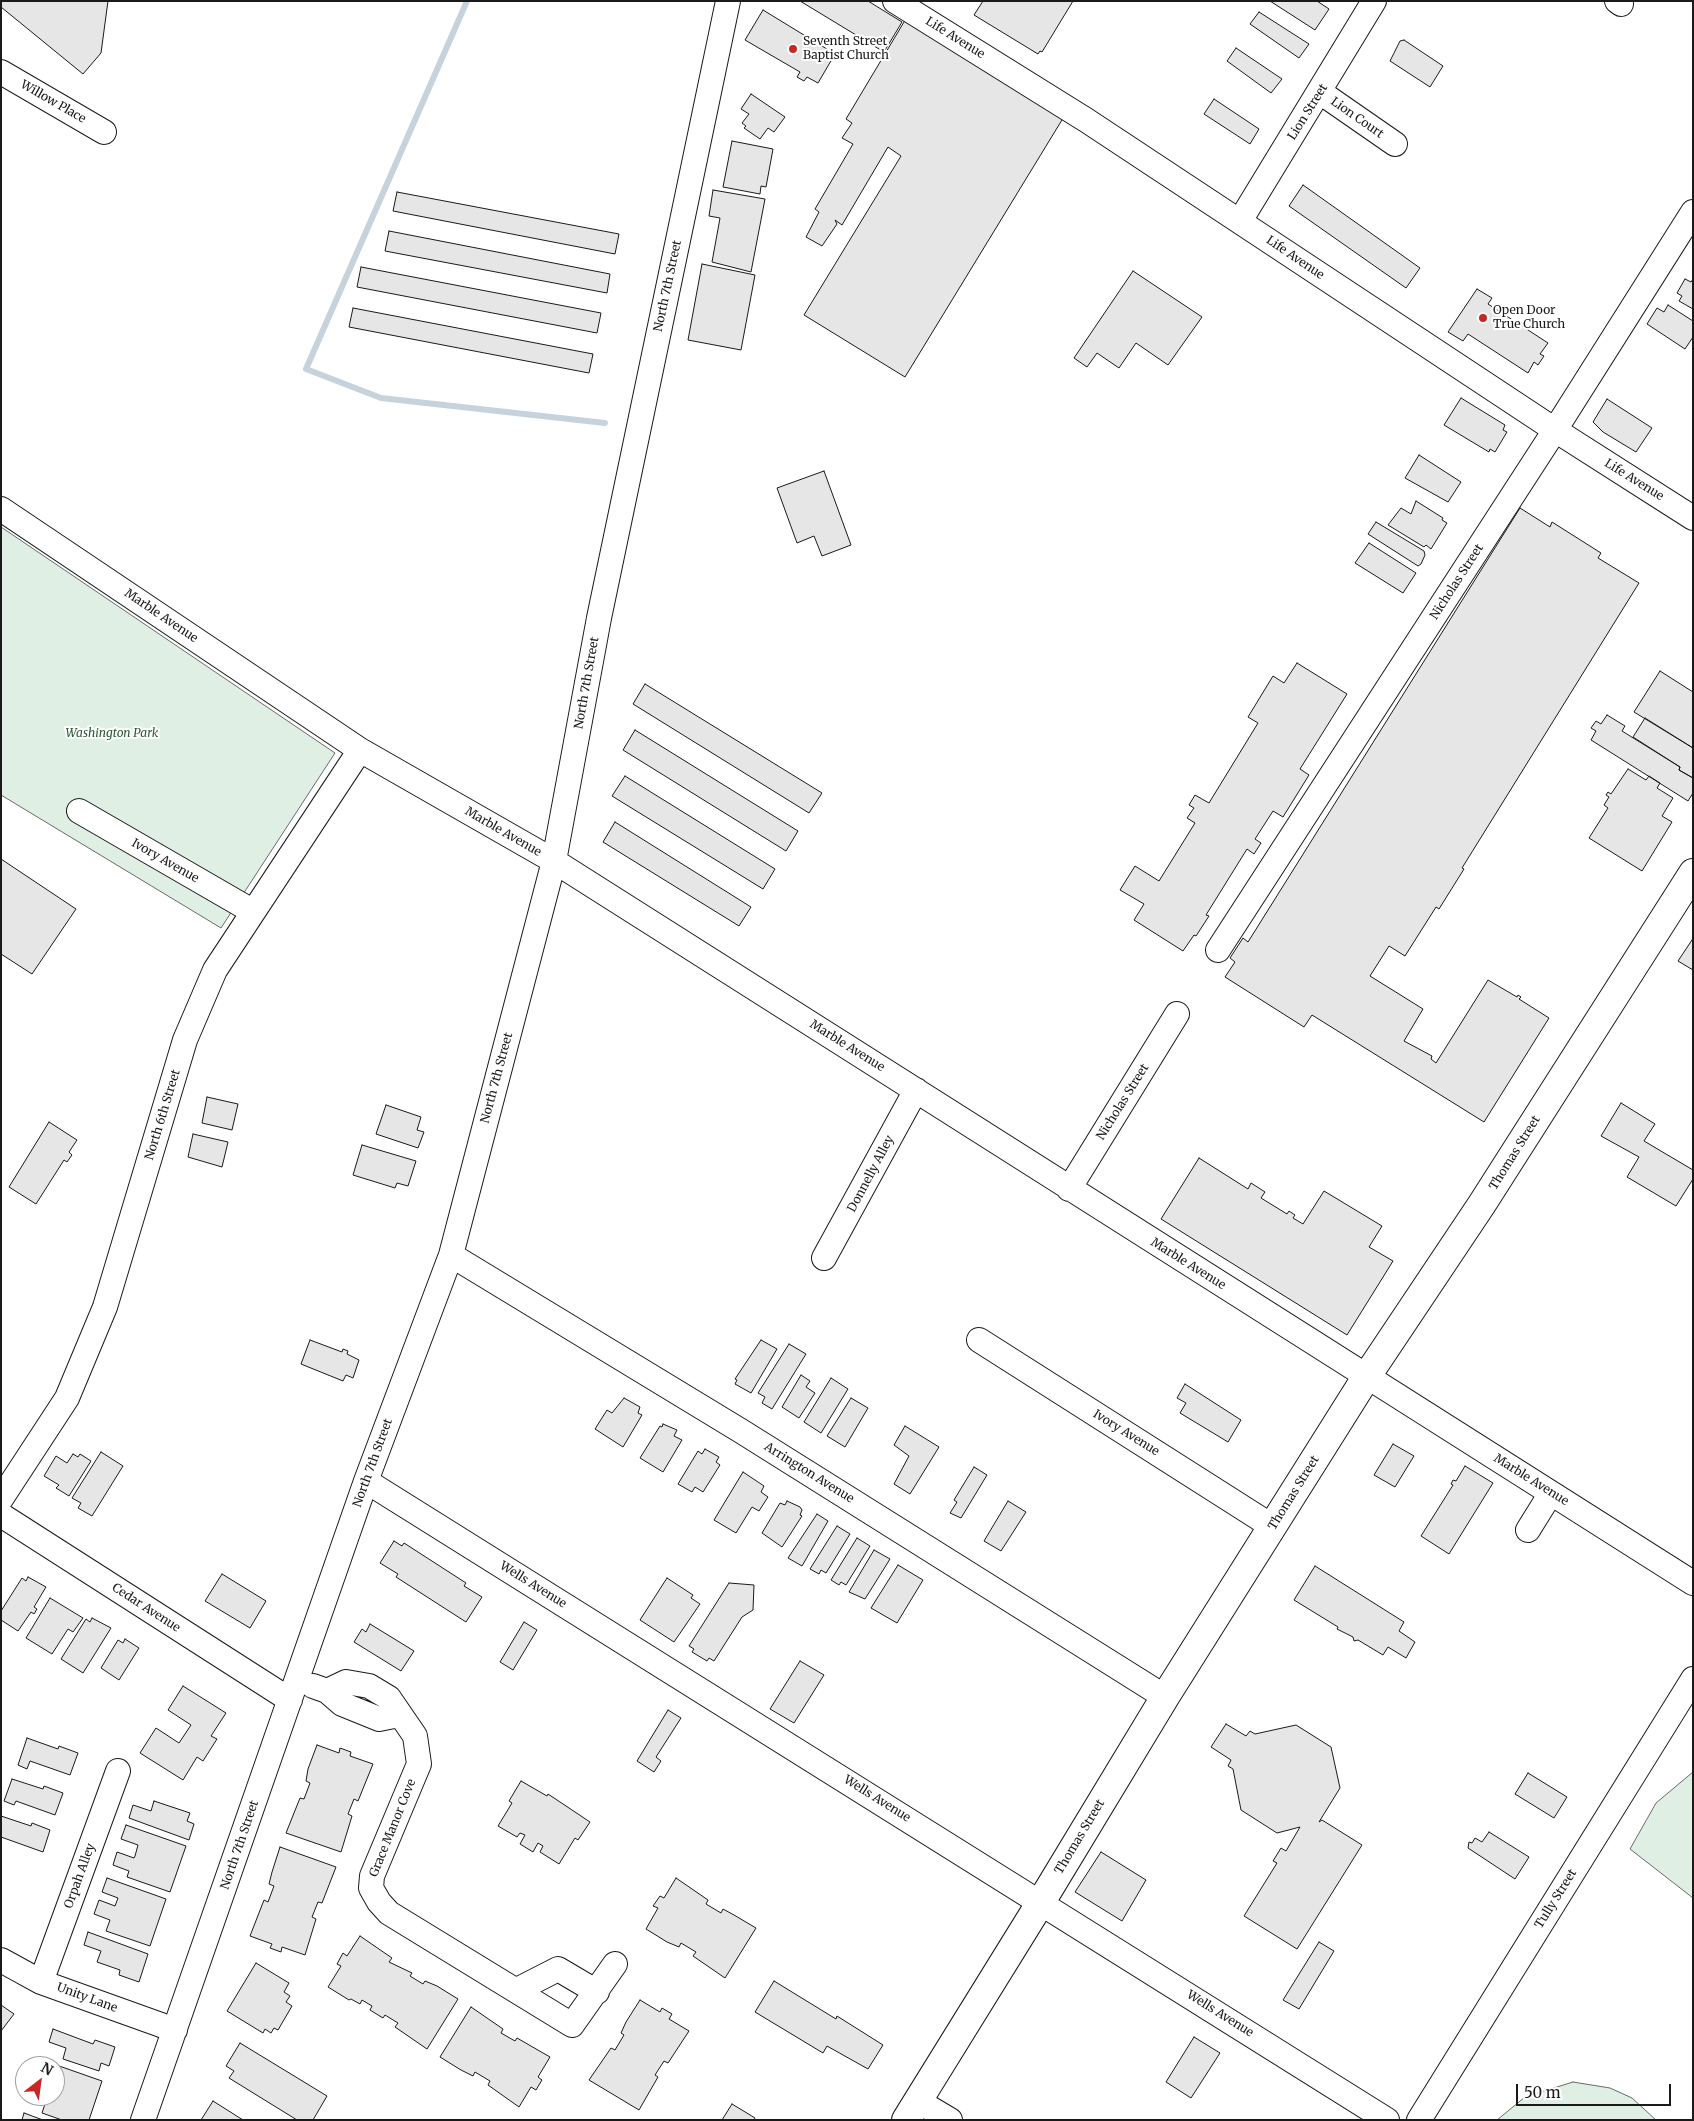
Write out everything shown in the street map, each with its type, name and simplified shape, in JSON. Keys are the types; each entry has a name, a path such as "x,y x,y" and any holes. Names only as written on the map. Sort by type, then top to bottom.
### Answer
{"main road":[{"name":"Thomas Street","path":"912,2110 1042,1902 1165,1696 1367,1376 1482,1204 1693,873"}],"street":[{"name":"North 7th Street","path":"144,2120 366,1481 451,1255 554,862 599,618 728,1"},
{"name":"Life Avenue","path":"895,1 1086,120 1555,430 1693,518"},
{"name":"Lion Street","path":"1240,221 1374,1"},
{"name":"Willow Place","path":"1,72 104,132"},
{"name":"Lion Court","path":"1320,92 1395,144"},
{"name":"Nicholas Street","path":"1218,950 1555,430 1693,212"},
{"name":"Marble Avenue","path":"1,509 360,750 554,862 1693,1583"},
{"name":"North 6th Street","path":"1,1498 67,1398 105,1307 185,1040 216,970 252,911 360,750"},
{"name":"Ivory Avenue","path":"79,811 252,911"},
{"name":"Nicholas Street","path":"1069,1189 1177,1014"},
{"name":"Donnelly Alley","path":"824,1258 916,1090"},
{"name":"Arrington Avenue","path":"451,1255 742,1431 1165,1696"},
{"name":"Ivory Avenue","path":"979,1340 1273,1526"},
{"name":"Wells Avenue","path":"366,1481 1042,1902 1387,2120"},
{"path":"1528,1530 1551,1493"},
{"name":"Cedar Avenue","path":"1,1515 293,1690"},
{"name":"Tully Street","path":"1420,2120 1693,1679"},
{"name":"Grace Manor Cove","path":"293,1690 327,1691 342,1704 379,1719 400,1714 415,1736 419,1764 372,1876 371,1888 379,1902 389,1913 572,2025 615,1964"},
{"name":"Orpah Alley","path":"41,1982 118,1771"},
{"name":"Unity Lane","path":"1,1960 41,1982 175,2030"},
{"path":"517,1990 558,1969 596,1992"},
{"path":"912,2110 950,2120"}],"green space":[{"name":"Washington Park","path":"1,527 335,753 221,928 1,795"},
{"path":"1693,1772 1693,1898 1630,1849 1656,1803"},
{"path":"1573,2082 1610,2088 1632,2098 1656,2120 1497,2120 1525,2097"}],"building":[{"path":"1,1 108,1 101,53 83,74 1,7"},
{"path":"800,1 868,1 902,22 884,52"},
{"path":"983,1 1073,1 1042,52 1040,51 1038,54 974,15"},
{"path":"1270,1 1317,1 1329,9 1315,30"},
{"path":"763,10 835,54 818,83 807,77 804,81 797,77 800,72 745,40"},
{"path":"1259,12 1309,44 1299,58 1250,24"},
{"path":"907,17 1065,115 905,377 804,315 901,156 888,147 842,225 835,220 837,224 822,246 806,237 819,212 815,209 853,144 842,138 852,123 846,119"},
{"path":"1404,40 1443,66 1430,87 1390,61 1400,41"},
{"path":"1236,48 1282,79 1271,93 1227,61"},
{"path":"751,94 785,117 774,132 768,128 760,139 744,128 746,126 742,123 749,114 741,109"},
{"path":"1214,99 1259,129 1250,144 1204,114"},
{"path":"732,141 773,149 766,187 761,186 760,194 723,187"},
{"path":"1303,185 1420,268 1406,288 1289,206"},
{"path":"713,190 765,199 751,272 712,262 720,218 709,216"},
{"path":"397,192 619,234 615,254 393,211"},
{"path":"389,231 610,274 607,293 385,251"},
{"path":"702,264 755,275 741,350 688,340"},
{"path":"361,267 601,313 597,333 357,287"},
{"path":"1133,271 1202,317 1168,365 1136,343 1119,368 1097,353 1087,367 1074,358"},
{"path":"1685,279 1691,282 1693,279 1693,309 1679,301 1682,296 1677,293"},
{"name":"Open Door True Church","path":"1477,289 1492,298 1488,304 1548,343 1540,354 1544,356 1538,365 1534,362 1528,373 1468,334 1463,341 1448,332"},
{"path":"1668,305 1693,321 1693,337 1685,349 1647,324 1657,308 1664,312"},
{"path":"353,308 593,354 589,373 349,327"},
{"path":"1461,398 1505,425 1503,430 1507,432 1495,452 1490,449 1489,452 1444,425"},
{"path":"1607,399 1652,428 1636,452 1603,432 1593,422"},
{"path":"1419,455 1461,482 1448,502 1405,478"},
{"path":"824,471 851,545 822,556 814,536 797,543 777,488"},
{"path":"1416,501 1443,518 1442,520 1447,523 1431,549 1426,545 1424,547 1388,525 1401,508 1411,514"},
{"path":"1520,508 1550,527 1552,522 1601,553 1598,558 1639,583 1462,868 1464,869 1439,909 1436,907 1405,956 1389,946 1370,976 1423,1009 1404,1041 1432,1056 1431,1059 1436,1063 1488,980 1517,997 1518,995 1521,997 1519,999 1549,1018 1484,1122 1312,1015 1304,1027 1225,977 1235,962 1230,958 1243,938 1248,942"},
{"path":"1376,522 1424,551 1425,555 1421,564 1418,566 1368,534"},
{"path":"1369,543 1416,573 1403,593 1355,563"},
{"path":"1297,663 1347,694 1300,769 1309,775 1283,817 1273,811 1255,839 1261,843 1254,854 1247,849 1206,915 1209,916 1183,951 1134,920 1144,904 1120,890 1135,866 1159,881 1195,823 1187,818 1194,808 1189,805 1195,795 1209,803 1258,723 1248,717 1273,676 1284,683"},
{"path":"1660,671 1693,692 1693,748 1634,712"},
{"path":"645,684 822,793 809,813 633,704"},
{"path":"1607,715 1625,726 1622,731 1680,767 1679,770 1693,778 1693,793 1688,801 1591,740 1596,731 1591,728 1596,721 1601,724"},
{"path":"1645,718 1693,748 1693,778 1679,770 1680,767 1633,737"},
{"path":"635,730 798,831 786,851 623,750"},
{"path":"1628,769 1646,780 1649,776 1660,783 1657,788 1673,798 1662,816 1672,822 1642,871 1589,838 1608,808 1604,805 1609,797 1606,795 1608,792 1611,794"},
{"path":"625,776 775,869 763,889 612,796"},
{"path":"615,822 751,907 739,926 603,842"},
{"path":"1,859 76,909 32,974 1,954"},
{"path":"1693,940 1693,970 1678,961"},
{"path":"207,1097 238,1104 232,1130 202,1123"},
{"path":"1621,1103 1655,1124 1644,1141 1693,1170 1693,1179 1676,1206 1627,1177 1639,1157 1601,1136"},
{"path":"386,1105 421,1117 417,1130 424,1132 418,1148 376,1134"},
{"path":"49,1122 77,1140 69,1152 72,1155 67,1162 64,1160 36,1204 9,1187"},
{"path":"193,1134 228,1142 222,1167 188,1157"},
{"path":"362,1145 416,1161 408,1186 397,1183 395,1188 353,1175"},
{"path":"1199,1158 1248,1189 1251,1183 1265,1192 1261,1198 1287,1214 1289,1211 1295,1215 1293,1218 1303,1224 1324,1191 1382,1226 1369,1247 1393,1261 1347,1335 1161,1219"},
{"path":"310,1340 342,1352 343,1349 348,1351 347,1354 359,1360 353,1378 346,1375 343,1381 301,1364"},
{"path":"761,1340 777,1349 751,1393 735,1384 737,1380 735,1379"},
{"path":"789,1344 806,1354 772,1409 762,1403 765,1397 758,1393"},
{"path":"801,1375 810,1381 806,1387 815,1393 799,1418 782,1407"},
{"path":"831,1378 848,1389 821,1433 804,1422"},
{"path":"1185,1384 1241,1420 1228,1442 1180,1413 1186,1403 1177,1398"},
{"path":"624,1398 640,1407 638,1413 642,1415 623,1447 595,1429 607,1410 612,1413"},
{"path":"851,1398 868,1408 845,1447 827,1436"},
{"path":"663,1424 677,1430 674,1436 682,1440 663,1472 640,1458"},
{"path":"905,1426 939,1447 910,1494 894,1484 909,1456 894,1445"},
{"path":"1393,1444 1414,1456 1395,1487 1374,1475"},
{"path":"705,1449 719,1457 716,1462 720,1465 703,1492 695,1487 692,1492 678,1484 698,1451 702,1454"},
{"path":"101,1452 123,1466 92,1516 78,1508 81,1503 72,1498"},
{"path":"73,1454 78,1457 80,1454 91,1461 69,1496 56,1488 59,1485 44,1476 56,1456 67,1463"},
{"path":"1465,1466 1493,1483 1449,1554 1421,1536 1453,1485 1451,1484 1453,1480 1456,1481"},
{"path":"974,1467 987,1475 961,1518 950,1513 957,1502 954,1500"},
{"path":"743,1472 764,1486 761,1492 768,1497 759,1511 752,1507 736,1533 714,1520"},
{"path":"787,1501 800,1507 802,1510 800,1515 802,1516 782,1547 762,1533 780,1503 785,1505"},
{"path":"1008,1501 1026,1512 1001,1551 984,1541"},
{"path":"817,1514 828,1521 802,1566 788,1558"},
{"path":"837,1526 850,1534 826,1573 821,1570 819,1574 810,1569"},
{"path":"857,1538 870,1546 846,1585 841,1582 839,1585 831,1580"},
{"path":"394,1541 402,1546 404,1543 466,1583 464,1586 482,1597 466,1622 396,1577 398,1574 380,1563"},
{"path":"874,1550 890,1559 865,1599 849,1592"},
{"path":"898,1565 923,1580 897,1623 871,1608"},
{"path":"1315,1566 1404,1622 1399,1631 1415,1642 1406,1658 1388,1647 1383,1655 1358,1640 1354,1641 1353,1637 1337,1629 1338,1627 1294,1600"},
{"path":"222,1574 266,1601 250,1628 205,1601"},
{"path":"28,1577 46,1587 34,1607 37,1609 34,1614 31,1612 18,1631 1,1620 1,1611 22,1578 26,1581"},
{"path":"667,1578 693,1595 691,1598 700,1604 674,1642 640,1620"},
{"path":"729,1583 754,1585 753,1610 742,1617 714,1661 709,1658 707,1661 692,1652 694,1649 689,1646"},
{"path":"50,1598 83,1618 73,1632 68,1629 52,1654 26,1638"},
{"path":"92,1618 111,1628 83,1673 61,1659 86,1619 90,1622"},
{"path":"524,1622 537,1630 513,1670 500,1662"},
{"path":"370,1624 414,1651 401,1671 354,1642 362,1629 366,1632"},
{"path":"125,1639 139,1648 119,1680 101,1668 118,1640 123,1643"},
{"path":"800,1661 824,1675 794,1723 770,1709"},
{"path":"183,1686 226,1713 211,1736 217,1739 203,1761 197,1757 183,1780 140,1753 156,1728 179,1743 191,1725 168,1710"},
{"path":"668,1710 681,1718 656,1757 661,1761 654,1772 637,1761"},
{"path":"1226,1724 1246,1736 1250,1731 1255,1734 1296,1725 1331,1747 1340,1788 1319,1822 1322,1820 1362,1845 1297,1949 1244,1916 1277,1863 1273,1861 1281,1848 1286,1851 1300,1827 1277,1833 1241,1810 1233,1769 1228,1766 1231,1760 1211,1747"},
{"path":"27,1738 58,1749 59,1746 78,1753 70,1775 30,1761 27,1769 18,1765"},
{"path":"317,1745 339,1753 340,1748 351,1752 350,1756 373,1764 358,1801 354,1799 348,1814 352,1816 341,1852 286,1833 300,1798 304,1799 310,1783 306,1781 308,1769"},
{"path":"1528,1773 1567,1797 1554,1818 1515,1794"},
{"path":"12,1779 43,1789 44,1786 63,1793 55,1815 16,1801 14,1805 4,1801"},
{"path":"521,1781 547,1796 548,1794 590,1822 578,1840 575,1838 559,1864 540,1852 543,1846 538,1843 533,1852 520,1844 525,1835 520,1833 517,1837 498,1826 512,1803 509,1801"},
{"path":"154,1801 190,1813 187,1821 194,1824 189,1840 129,1818 133,1805 151,1811"},
{"path":"1,1816 31,1826 32,1823 50,1830 43,1852 1,1837"},
{"path":"126,1825 186,1846 170,1892 127,1877 129,1871 113,1865 117,1852 134,1858 135,1856 138,1845 121,1839"},
{"path":"1489,1832 1529,1857 1515,1879 1468,1848 1469,1842 1472,1843 1475,1838 1482,1842"},
{"path":"280,1847 336,1867 322,1903 318,1902 312,1917 316,1919 305,1955 282,1947 281,1952 270,1948 272,1944 250,1936 264,1900 268,1902 274,1886 269,1884"},
{"path":"1101,1852 1146,1880 1122,1921 1075,1892"},
{"path":"107,1878 166,1899 150,1946 106,1931 110,1920 94,1914 99,1900 115,1906 118,1898 102,1892"},
{"path":"676,1878 708,1900 706,1904 721,1913 723,1909 756,1928 725,1978 693,1956 696,1952 681,1943 679,1947 667,1942 646,1929 658,1908 653,1906 660,1896 664,1898"},
{"path":"88,1932 148,1954 139,1982 119,1975 120,1970 97,1962 101,1951 84,1945"},
{"path":"360,1936 392,1958 389,1962 412,1973 410,1976 423,1984 425,1981 437,1986 458,1999 427,2049 395,2027 398,2023 385,2015 383,2018 370,2010 372,2006 362,2000 360,2004 351,1999 349,2000 328,1987 341,1966 337,1964 343,1953 347,1956"},
{"path":"1319,1942 1334,1951 1299,2009 1283,2000"},
{"path":"256,1963 289,1983 284,1992 290,1996 286,2002 292,2006 278,2030 274,2028 271,2033 265,2029 263,2033 227,2011"},
{"path":"774,1981 836,2019 837,2016 883,2045 868,2069 827,2046 823,2053 755,2012"},
{"path":"640,2000 660,2012 662,2008 672,2014 669,2019 689,2031 668,2063 664,2061 655,2075 658,2077 639,2110 589,2080 611,2048 615,2050 624,2035 621,2033 626,2022"},
{"path":"1,2005 14,2014 1,2031"},
{"path":"471,2007 503,2029 501,2033 515,2041 517,2038 550,2057 538,2077 542,2080 536,2090 531,2087 519,2107 488,2085 490,2081 475,2072 473,2076 440,2057"},
{"path":"53,2029 93,2044 95,2040 115,2047 109,2066 101,2063 99,2071 65,2060 66,2048 49,2042"},
{"path":"1194,2037 1220,2053 1191,2098 1166,2082"},
{"path":"240,2043 327,2096 313,2120 297,2120 229,2078 234,2071 226,2066"},
{"path":"65,2068 102,2081 89,2120 62,2120 42,2113 44,2106 65,2106"},
{"path":"213,2101 243,2120 201,2120"},
{"path":"732,2104 755,2118 754,2120 722,2120"},
{"path":"24,2113 43,2120 22,2120"}],"waterway":[{"path":"467,1 306,369 381,398 605,423"}],"place":[{"name":"Seventh Street Baptist Church","path":"793,49"},
{"name":"Open Door True Church","path":"1483,318"}]}
